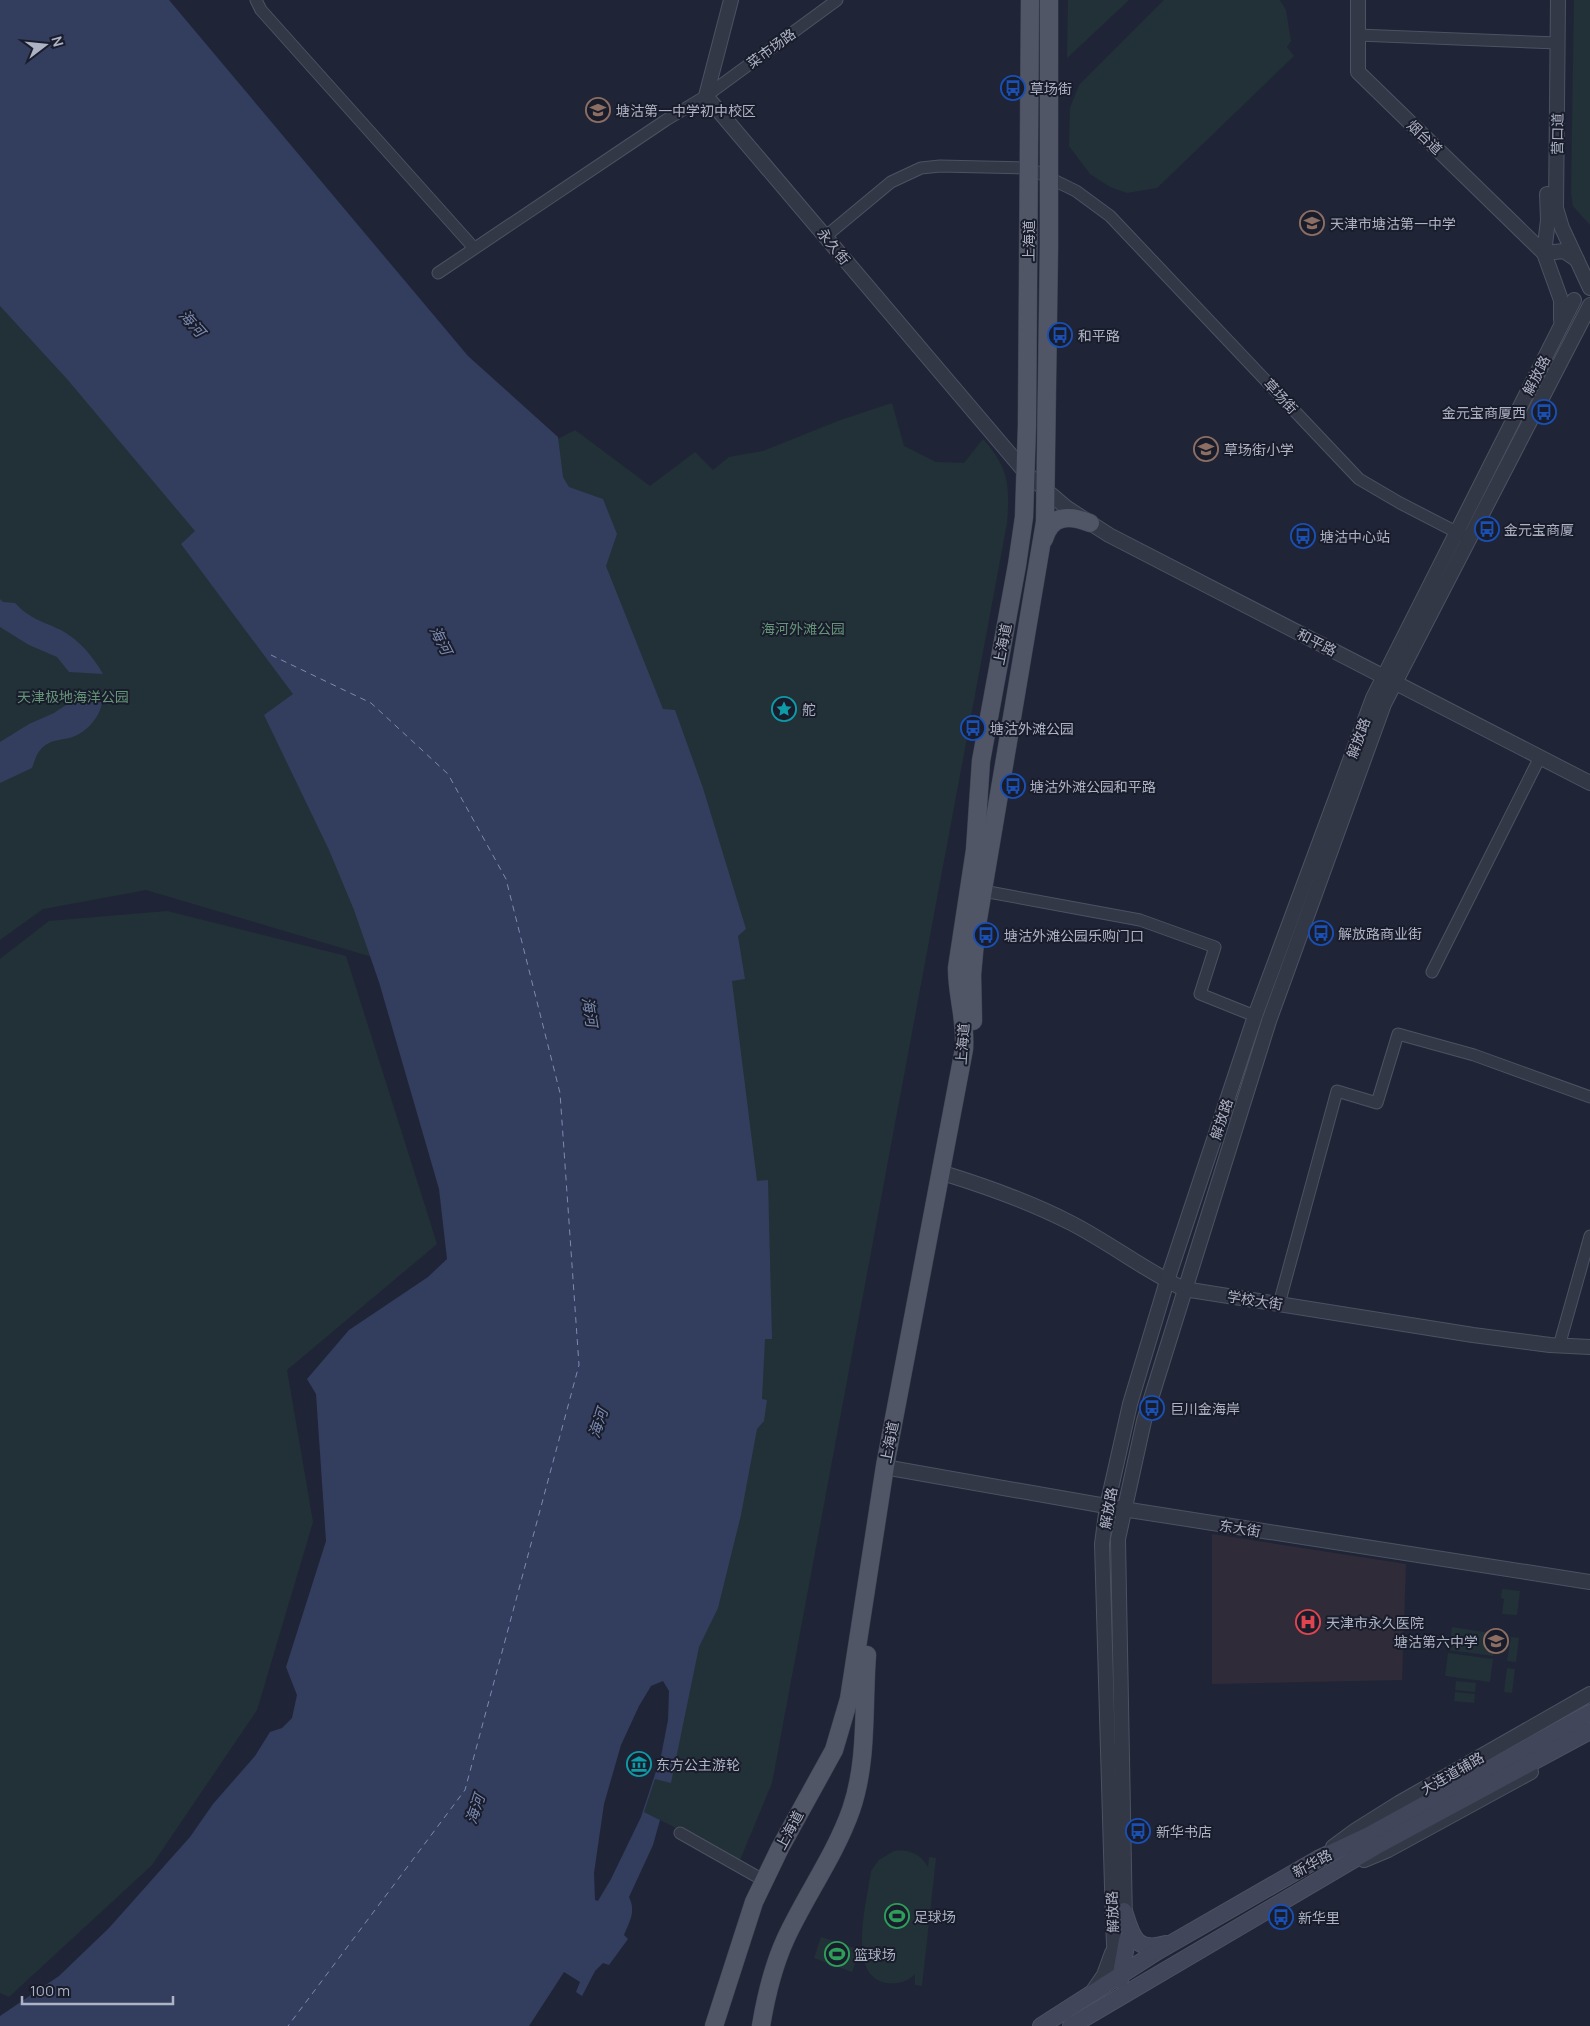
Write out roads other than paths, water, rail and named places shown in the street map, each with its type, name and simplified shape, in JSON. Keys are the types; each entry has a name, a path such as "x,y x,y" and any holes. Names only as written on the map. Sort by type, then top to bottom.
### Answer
{"main road":[{"name":"上海道","path":"714,2026 739,1942 763,1880 834,1750 850,1691 885,1466 964,1049 965,1021 958,990 957,968 975,850 981,761 1022,539 1026,473 1030,0"},
{"name":"上海道","path":"761,2026 771,1979 785,1940 840,1835 855,1795 860,1768 869,1633 890,1468 971,1046 974,1012 973,958 1042,546 1046,490 1050,0"},
{"path":"1042,546 1048,528 1058,519 1070,516 1090,523"},
{"name":"新华路","path":"1071,2026 1102,2006 1126,1977 1167,1970 1327,1877 1372,1841 1590,1713"},
{"name":"新华路","path":"1041,2026 1092,1993 1126,1977 1178,1940 1318,1859 1372,1841 1590,1731"},
{"path":"1124,1911 1132,1935 1140,1944 1153,1947 1178,1940"},
{"path":"1120,1940 1126,1977"}],"street":[{"path":"256,0 261,10 474,248"},
{"path":"706,96 731,0"},
{"name":"菜市场路","path":"438,273 666,120 706,96 836,0"},
{"name":"烟台道","path":"1358,0 1358,72 1544,253"},
{"name":"营口道","path":"1550,0 1553,43 1556,208 1562,228 1580,262 1590,288"},
{"name":"营口道","path":"1544,253 1548,220 1553,43 1558,0"},
{"path":"1358,35 1553,43"},
{"name":"永久街","path":"706,96 1026,473"},
{"name":"草场街","path":"826,236 891,182 921,168 940,166 1029,168 1049,176 1096,204 1110,216 1359,478 1400,503 1463,535"},
{"path":"1559,328 1561,300 1544,253 1564,251 1580,262"},
{"path":"1552,275 1561,290 1574,300 1590,303"},
{"name":"解放路","path":"1120,1940 1124,1911 1118,1539 1123,1509 1144,1421 1269,1021 1381,713 1389,674 1413,646 1559,328 1574,300"},
{"name":"解放路","path":"1120,1940 1102,1544 1107,1506 1130,1404 1167,1281 1255,1016 1373,698 1389,674 1590,303"},
{"name":"和平路","path":"1026,473 1067,508 1090,523 1184,575 1363,665 1375,667 1389,674"},
{"path":"1389,674 1590,783"},
{"path":"1432,972 1540,757"},
{"path":"983,891 1140,920 1214,948 1200,994 1255,1016"},
{"path":"1279,1304 1337,1091 1376,1102 1398,1034 1474,1055 1590,1097"},
{"name":"学校大街","path":"946,1174 1048,1212 1184,1289 1473,1335 1563,1346 1590,1347"},
{"path":"1563,1346 1561,1339 1590,1236"},
{"name":"东大街","path":"890,1468 1123,1509 1590,1582"},
{"name":"大连道辅路","path":"1318,1859 1356,1830 1392,1808 1590,1694"},
{"path":"1327,1877 1388,1850 1590,1740"},
{"path":"680,1833 763,1880"},
{"path":"1092,1993 1108,1966 1120,1940"}],"water":[{"name":"海河","path":"0,0 169,0 468,356 558,437 563,477 569,487 603,499 617,534 606,566 663,709 675,710 703,788 746,929 738,936 745,979 732,981 757,1181 768,1180 772,1339 765,1339 762,1399 767,1400 764,1421 757,1429 741,1515 718,1608 699,1647 671,1783 655,1779 644,1812 660,1820 653,1845 629,1897 632,1912 624,1935 628,1939 609,1965 603,1963 595,1971 582,1996 576,1992 580,1982 564,1972 529,2026 0,2026 0,2016 59,1976 109,1928 190,1837 213,1804 255,1756 270,1732 282,1728 292,1718 297,1695 286,1667 326,1541 316,1394 307,1379 349,1330 428,1277 447,1259 439,1189 379,982 354,910 329,850 264,715 293,694 181,544 195,531 67,379 0,306"},
{"path":"0,599 3,602 15,603 31,616 68,634 85,649 103,674 69,672 57,657 29,645 0,627"},
{"path":"102,698 100,711 87,728 75,736 46,745 41,749 32,768 0,783 0,742 29,724 54,713 66,705"}],"place":[{"name":"草场街","path":"1013,88"},
{"name":"塘沽第一中学初中校区","path":"598,110"},
{"name":"天津市塘沽第一中学","path":"1312,223"},
{"name":"和平路","path":"1060,335"},
{"name":"金元宝商厦西","path":"1544,412"},
{"name":"草场街小学","path":"1206,449"},
{"name":"金元宝商厦","path":"1487,529"},
{"name":"塘沽中心站","path":"1303,536"},
{"name":"舵","path":"784,709"},
{"name":"塘沽外滩公园","path":"973,728"},
{"name":"塘沽外滩公园和平路","path":"1013,786"},
{"name":"解放路商业街","path":"1321,933"},
{"name":"塘沽外滩公园乐购门口","path":"986,935"},
{"name":"巨川金海岸","path":"1152,1408"},
{"name":"天津市永久医院","path":"1308,1622"},
{"name":"塘沽第六中学","path":"1496,1641"},
{"name":"东方公主游轮","path":"639,1764"},
{"name":"新华书店","path":"1138,1831"},
{"name":"足球场","path":"897,1916"},
{"name":"新华里","path":"1281,1917"},
{"name":"篮球场","path":"837,1954"}],"park label":[{"name":"海河外滩公园","path":"803,628"},
{"name":"天津极地海洋公园","path":"73,696"}]}
